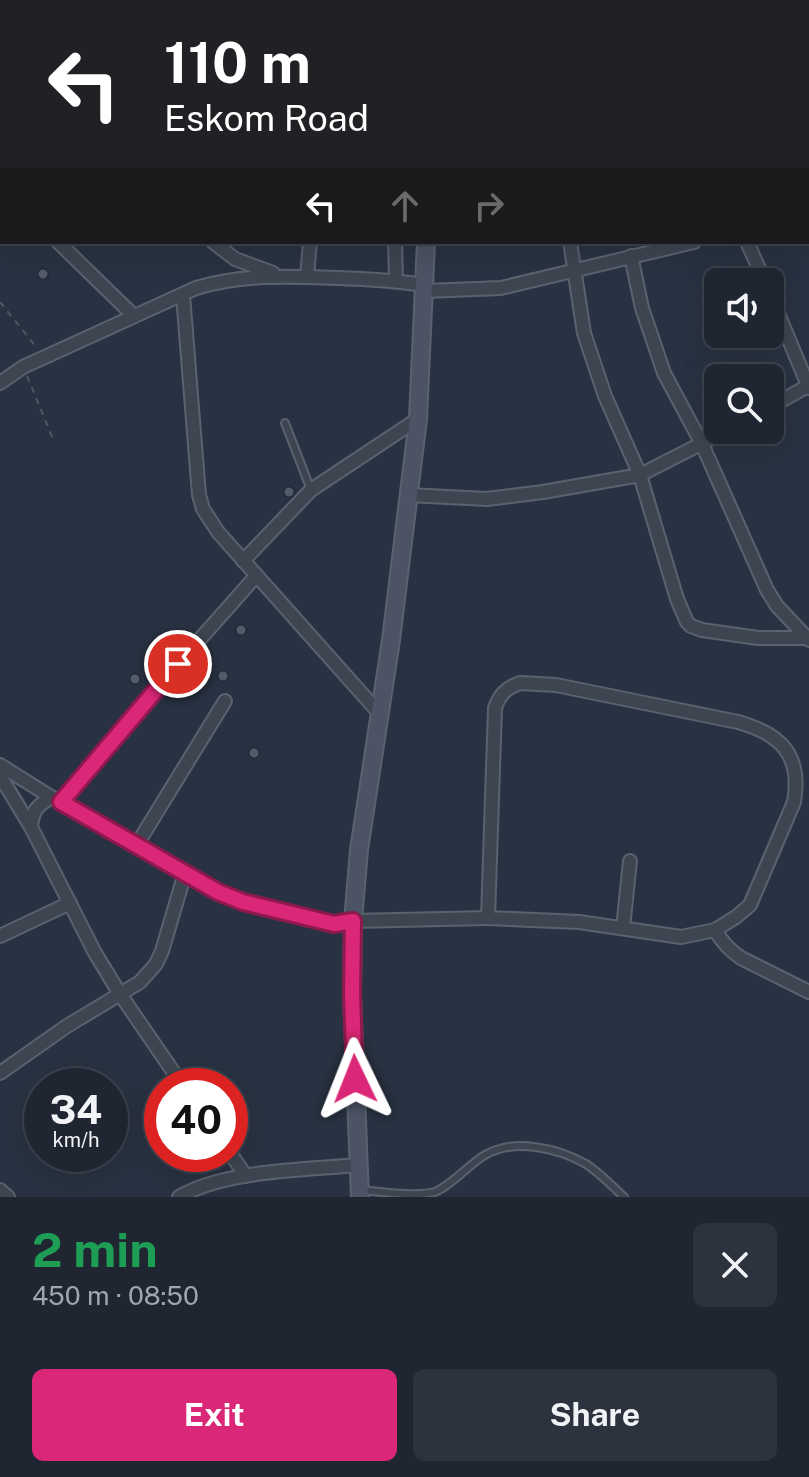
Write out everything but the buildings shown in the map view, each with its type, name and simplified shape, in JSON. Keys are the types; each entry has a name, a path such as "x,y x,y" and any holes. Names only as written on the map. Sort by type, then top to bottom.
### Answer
{"street":[{"path":"60,244 134,316"},
{"path":"216,244 235,259 279,275"},
{"path":"307,277 310,244"},
{"path":"395,244 396,281"},
{"path":"360,1193 352,994 353,921 359,850 418,419 426,244"},
{"path":"570,244 584,333 605,396 640,475 683,614 691,626 702,630 758,638 808,639"},
{"path":"0,383 23,367 212,283 279,275 396,281 425,288 501,288 685,244"},
{"path":"748,244 759,268"},
{"path":"631,256 642,308 664,373 702,444 767,590 777,606 808,639"},
{"path":"183,295 199,495 203,509 243,561 380,714"},
{"path":"784,327 809,387 784,400"},
{"path":"243,561 311,490 418,419"},
{"path":"408,495 487,499 543,492 640,475 702,444"},
{"path":"31,827 37,806 56,800 256,576"},
{"path":"797,628 809,619"},
{"path":"0,765 136,846 218,892 243,902 334,924 488,918 579,922 681,937 715,930 750,905 794,802 797,784 792,757 770,734 738,722 556,685 520,683 506,688 495,708 488,918"},
{"path":"136,846 225,701"},
{"path":"0,776 31,827 95,953 171,1068"},
{"path":"623,928 630,861"},
{"path":"0,1073 67,1026 140,982 156,964 162,951 185,873"},
{"path":"0,936 70,903"},
{"path":"715,930 731,952 808,989"},
{"path":"179,1197 198,1188 246,1176 358,1165"},
{"path":"243,1172 246,1176"},
{"path":"0,1190 8,1197"}],"lane":[{"path":"285,423 311,490"},
{"path":"360,1193 420,1195 435,1192 485,1156 510,1146 555,1152 577,1160 601,1175 624,1197"}],"path":[{"path":"0,302 45,357"},
{"path":"23,367 53,439"}],"route":[{"path":"178,664 61,802 218,892 243,902 334,924 353,921 355,1079"}]}
